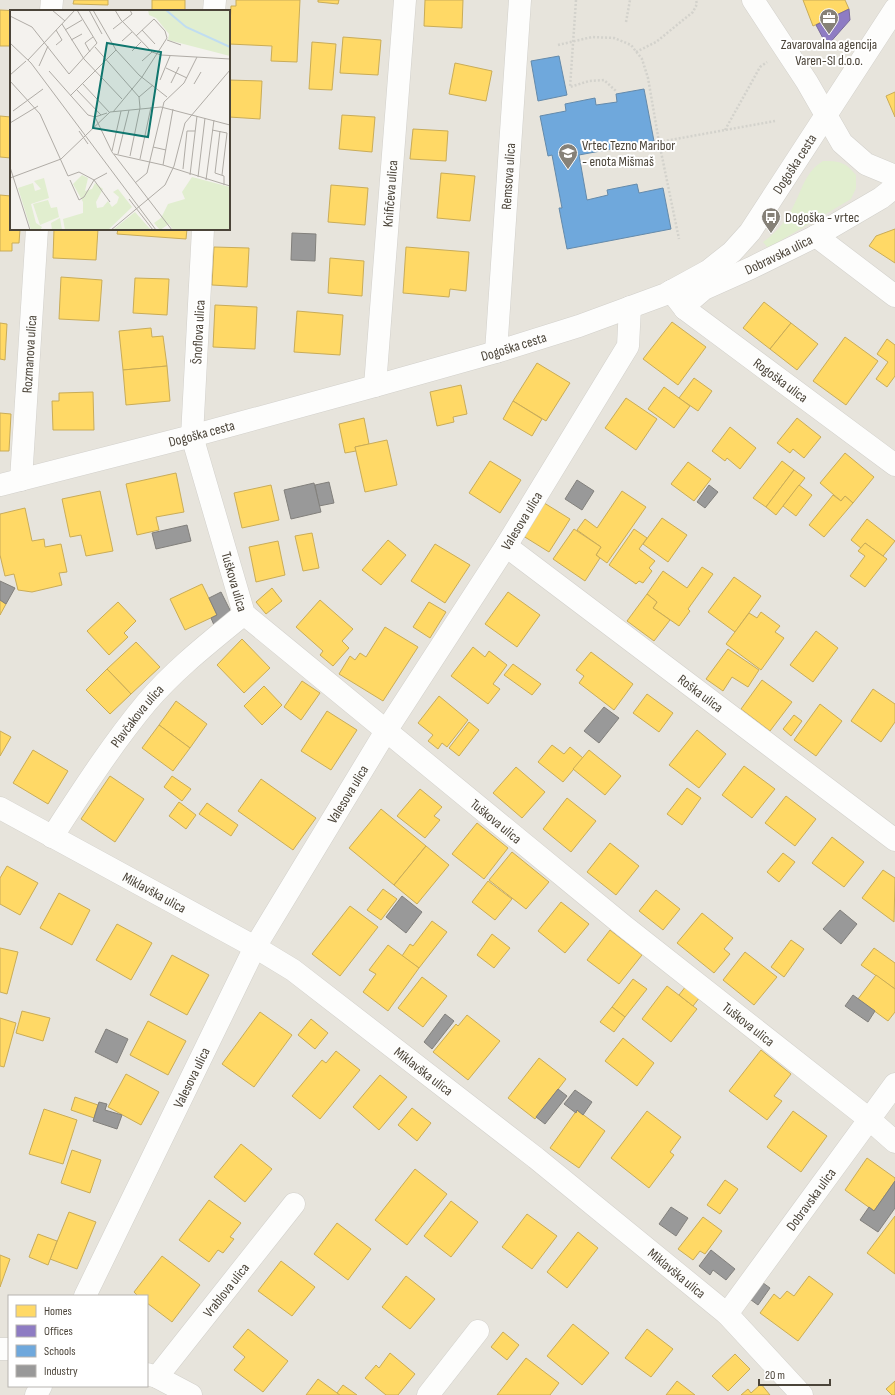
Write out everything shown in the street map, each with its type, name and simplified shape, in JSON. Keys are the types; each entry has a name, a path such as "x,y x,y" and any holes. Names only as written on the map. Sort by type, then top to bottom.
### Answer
{"street":[{"path":"51,10 52,0"},
{"path":"214,10 215,0"},
{"name":"Knifičeva ulica","path":"375,386 405,0"},
{"name":"Remsova ulica","path":"496,352 520,0"},
{"path":"753,0 807,82 842,143 866,164 895,176"},
{"name":"Dogoška cesta","path":"0,485 192,436 496,352 579,326 671,291 708,271 732,252 750,232 895,9"},
{"name":"Dobravska ulica","path":"685,309 690,301 704,289 816,236 881,198 895,187"},
{"name":"Rozmanova ulica","path":"21,480 37,230"},
{"name":"Šnoflova ulica","path":"192,436 203,230"},
{"path":"816,236 895,296"},
{"name":"Rogoška ulica","path":"671,291 685,309 895,466"},
{"name":"Valesova ulica","path":"85,1295 255,947 386,732 506,546 628,346 630,307"},
{"name":"Tuškova ulica","path":"192,436 244,614 624,926 869,1119 895,1142"},
{"name":"Roška ulica","path":"506,546 895,840"},
{"name":"Plavčakova ulica","path":"52,837 101,763 147,702 183,665 244,614"},
{"name":"Miklavška ulica","path":"0,808 255,947 293,970 536,1158 726,1314 802,1395"},
{"name":"Dobravska ulica","path":"726,1314 895,1084"},
{"name":"Vrablova ulica","path":"191,1395 152,1375 294,1204"},
{"path":"428,1395 478,1331"}],"path":[{"path":"576,0 570,87 589,81 604,80 616,91"},
{"path":"626,22 630,0"},
{"path":"636,52 656,42 693,12 697,4 696,0"},
{"path":"558,45 592,37 614,38 631,45 642,59 648,78 659,142 679,239"},
{"path":"725,130 760,67 770,59"},
{"path":"659,142 775,122"}],"shaded area":[{"path":"0,0 895,0 895,1395 0,1395"}],"green space":[{"path":"823,161 842,163 849,167 856,175 856,188 851,199 768,248 763,242 784,222 808,176 817,165"}],"building: Homes":[{"path":"74,0 108,0 108,5 73,4"},
{"path":"152,0 185,0 185,10 152,10"},
{"path":"236,0 300,0 297,62 271,61 272,46 230,44 231,6 236,6"},
{"path":"318,0 339,0 338,4 318,2"},
{"path":"425,0 463,0 462,28 424,26"},
{"path":"803,0 845,0 849,9 813,26"},
{"path":"0,10 10,10 10,46 0,46"},
{"path":"343,37 381,40 378,75 340,73"},
{"path":"312,42 336,44 332,90 309,89"},
{"path":"455,63 492,71 486,101 449,94"},
{"path":"230,80 262,81 260,119 230,117"},
{"path":"895,92 895,117 886,96"},
{"path":"342,115 375,117 372,152 339,149"},
{"path":"0,116 10,117 10,158 0,157"},
{"path":"413,129 448,131 446,161 410,159"},
{"path":"441,173 475,176 470,221 437,218"},
{"path":"331,185 368,188 365,225 328,222"},
{"path":"0,195 10,196 10,230 20,230 19,243 12,243 12,251 0,251"},
{"path":"895,229 895,263 869,246 876,236"},
{"path":"54,230 98,230 96,260 53,258"},
{"path":"118,230 187,230 186,239 117,234"},
{"path":"214,247 249,248 247,287 212,285"},
{"path":"406,247 469,252 466,291 450,289 449,297 403,293"},
{"path":"330,258 364,261 362,296 328,293"},
{"path":"61,277 102,280 99,321 59,319"},
{"path":"135,278 169,279 167,315 133,313"},
{"path":"764,302 791,323 770,349 743,328"},
{"path":"215,305 257,307 255,349 213,347"},
{"path":"297,311 343,315 340,355 294,352"},
{"path":"672,322 706,347 678,385 643,359"},
{"path":"0,323 7,324 5,360 0,359"},
{"path":"791,323 818,344 797,370 770,349"},
{"path":"151,328 152,337 163,336 167,366 123,370 119,331"},
{"path":"845,337 878,361 846,405 813,381"},
{"path":"887,339 895,345 895,376 887,387 876,379 888,362 877,354"},
{"path":"537,363 570,383 546,421 513,401"},
{"path":"167,366 170,401 126,405 123,370"},
{"path":"694,378 712,391 698,411 679,398"},
{"path":"461,385 467,414 453,417 454,422 437,426 430,392"},
{"path":"664,387 690,406 674,428 648,409"},
{"path":"93,392 94,430 53,430 52,401 59,401 59,393"},
{"path":"626,398 657,419 636,450 605,428"},
{"path":"513,401 542,419 532,436 503,419"},
{"path":"0,413 11,414 9,451 0,451"},
{"path":"364,418 369,444 355,447 356,451 345,453 339,424"},
{"path":"797,418 821,437 804,458 793,449 790,453 777,443"},
{"path":"730,427 756,448 740,469 727,458 725,461 712,451"},
{"path":"387,440 397,485 365,492 355,447"},
{"path":"845,453 874,477 853,503 845,496 841,501 820,483"},
{"path":"490,461 521,480 500,513 469,493"},
{"path":"782,461 794,470 766,507 753,498"},
{"path":"688,462 711,479 694,501 671,484"},
{"path":"794,470 805,478 776,515 766,507"},
{"path":"176,473 184,512 156,517 159,530 137,535 126,484"},
{"path":"271,485 279,520 242,528 234,493"},
{"path":"799,485 812,495 796,516 783,506"},
{"path":"100,491 113,551 86,556 81,535 70,537 62,499"},
{"path":"622,491 646,507 607,563 596,555 601,547 577,530 585,519 597,528"},
{"path":"833,495 841,501 845,496 853,503 824,537 809,525"},
{"path":"541,501 570,519 549,552 520,534"},
{"path":"25,508 32,541 44,539 45,547 61,544 67,572 59,573 62,585 32,592 18,590 14,574 5,576 0,555 0,514"},
{"path":"662,518 687,535 668,562 643,544"},
{"path":"867,519 895,541 883,556 865,543 861,548 851,540"},
{"path":"574,529 601,547 596,555 600,558 585,581 553,559"},
{"path":"634,529 647,538 639,549 655,561 649,568 652,571 643,583 639,581 636,584 609,565"},
{"path":"312,533 319,568 303,571 295,536"},
{"path":"388,540 406,555 381,585 362,570"},
{"path":"278,541 285,575 256,582 249,547"},
{"path":"865,543 887,559 865,587 850,576 865,556 858,551"},
{"path":"435,544 470,565 445,603 411,581"},
{"path":"702,567 713,574 688,609 690,611 679,626 653,608 657,602 647,594 663,571 687,588"},
{"path":"734,577 761,596 735,632 708,612"},
{"path":"202,584 217,615 185,630 170,599"},
{"path":"272,588 282,601 266,614 256,602"},
{"path":"508,592 540,615 517,647 485,624"},
{"path":"647,594 657,602 653,608 670,620 654,641 627,621"},
{"path":"0,600 6,604 0,615"},
{"path":"320,600 353,629 342,641 349,648 333,666 320,655 323,651 296,627"},
{"path":"118,602 136,621 124,633 128,637 109,655 87,631"},
{"path":"429,602 446,612 430,638 413,627"},
{"path":"761,612 780,626 775,632 784,638 761,670 726,644 749,613 757,618"},
{"path":"385,627 418,647 383,701 339,674 350,656 355,660 360,653 366,657"},
{"path":"816,631 838,648 813,682 790,665"},
{"path":"242,639 270,668 244,693 217,665"},
{"path":"136,642 160,667 131,694 107,669"},
{"path":"473,647 485,657 489,651 507,665 493,684 500,689 488,704 451,676"},
{"path":"728,649 759,670 748,687 732,677 723,691 706,679"},
{"path":"591,652 633,684 614,710 579,683 584,676 576,670"},
{"path":"513,664 541,684 532,695 504,675"},
{"path":"107,669 131,694 110,714 86,690"},
{"path":"762,680 792,702 770,731 741,709"},
{"path":"302,681 320,693 301,720 284,707"},
{"path":"264,686 282,705 262,725 244,706"},
{"path":"873,689 895,704 895,722 881,742 851,721"},
{"path":"647,694 673,713 659,732 633,713"},
{"path":"439,696 468,720 447,747 442,743 438,749 428,741 433,735 418,723"},
{"path":"176,701 207,724 190,748 159,725"},
{"path":"820,704 842,721 816,756 794,740"},
{"path":"327,711 357,730 331,770 301,751"},
{"path":"794,715 802,721 791,736 783,729"},
{"path":"469,722 479,730 459,756 449,748"},
{"path":"159,725 190,748 173,771 142,748"},
{"path":"697,730 726,754 699,788 669,765"},
{"path":"0,731 11,737 0,756"},
{"path":"552,745 564,754 570,747 583,758 563,782 538,762"},
{"path":"33,750 68,771 48,804 13,783"},
{"path":"589,750 621,776 605,795 573,769"},
{"path":"744,766 775,789 752,818 722,795"},
{"path":"516,767 545,792 522,818 493,793"},
{"path":"110,776 144,799 115,842 81,819"},
{"path":"172,776 191,789 182,801 164,787"},
{"path":"261,779 316,818 293,850 238,811"},
{"path":"687,788 701,798 682,825 667,814"},
{"path":"420,789 442,807 434,816 440,820 425,838 397,816"},
{"path":"786,796 816,819 795,846 765,823"},
{"path":"567,798 596,821 571,852 543,829"},
{"path":"179,802 196,815 186,829 169,816"},
{"path":"207,803 238,825 231,836 199,814"},
{"path":"381,809 426,846 394,885 349,848"},
{"path":"477,823 508,848 484,879 452,854"},
{"path":"832,837 864,862 844,887 812,863"},
{"path":"610,843 639,866 616,895 587,872"},
{"path":"426,846 449,865 417,904 394,885"},
{"path":"512,852 549,882 526,909 489,880"},
{"path":"783,853 795,862 779,882 767,872"},
{"path":"7,866 38,883 20,915 0,904 0,878"},
{"path":"883,870 895,878 894,922 862,898"},
{"path":"488,881 512,899 495,920 472,902"},
{"path":"383,889 397,899 381,920 367,910"},
{"path":"656,890 680,909 663,930 639,911"},
{"path":"59,893 90,910 72,945 40,928"},
{"path":"561,902 589,924 565,953 538,931"},
{"path":"350,906 378,927 340,976 312,954"},
{"path":"702,913 733,938 724,949 730,954 714,973 677,943"},
{"path":"432,921 447,932 419,968 402,956 410,944 413,946"},
{"path":"117,924 152,943 131,980 96,960"},
{"path":"610,930 642,955 619,984 587,960"},
{"path":"492,934 510,948 494,968 477,955"},
{"path":"791,940 804,949 784,977 771,967"},
{"path":"388,945 419,968 388,1011 363,992 376,974 369,970"},
{"path":"0,948 18,952 7,994 0,992"},
{"path":"874,948 895,963 895,989 861,965"},
{"path":"745,952 777,977 754,1005 723,980"},
{"path":"172,955 209,975 187,1015 150,995"},
{"path":"876,975 895,989 895,1012 888,1021 858,999"},
{"path":"422,977 447,996 423,1027 398,1008"},
{"path":"633,979 647,989 625,1017 612,1007"},
{"path":"667,986 697,1009 671,1042 642,1019"},
{"path":"686,986 700,997 693,1006 679,995"},
{"path":"612,1007 625,1017 614,1032 600,1022"},
{"path":"22,1011 50,1018 43,1041 16,1033"},
{"path":"260,1012 292,1035 254,1087 222,1064"},
{"path":"467,1015 500,1041 468,1080 433,1052 456,1024 458,1026"},
{"path":"0,1018 16,1023 4,1067 0,1066"},
{"path":"311,1019 328,1033 315,1049 298,1035"},
{"path":"148,1021 186,1041 168,1075 130,1055"},
{"path":"623,1038 654,1063 637,1086 605,1061"},
{"path":"761,1050 791,1074 774,1096 782,1101 767,1120 729,1091"},
{"path":"336,1051 360,1070 320,1119 292,1096 322,1060 326,1063"},
{"path":"539,1058 566,1079 535,1119 508,1098"},
{"path":"126,1074 159,1092 141,1125 108,1107"},
{"path":"380,1075 407,1097 379,1130 353,1107"},
{"path":"75,1097 98,1105 94,1118 71,1110"},
{"path":"412,1108 431,1123 417,1141 398,1125"},
{"path":"44,1109 77,1120 63,1164 29,1154"},
{"path":"577,1110 605,1131 579,1168 550,1148"},
{"path":"647,1111 681,1137 670,1152 674,1155 649,1188 611,1158"},
{"path":"793,1111 827,1136 801,1172 767,1147"},
{"path":"241,1144 272,1169 245,1202 214,1177"},
{"path":"72,1150 101,1160 90,1193 61,1183"},
{"path":"867,1158 895,1178 895,1181 874,1211 845,1190"},
{"path":"415,1169 447,1194 407,1245 375,1220"},
{"path":"725,1180 738,1189 720,1214 707,1205"},
{"path":"209,1200 241,1223 230,1237 234,1239 223,1253 218,1250 209,1262 179,1240"},
{"path":"451,1201 478,1222 451,1257 424,1236"},
{"path":"69,1212 96,1222 77,1269 50,1259"},
{"path":"527,1214 557,1236 532,1269 502,1247"},
{"path":"895,1216 895,1274 867,1253"},
{"path":"703,1217 722,1231 705,1254 700,1251 693,1260 678,1249"},
{"path":"337,1223 371,1249 348,1280 314,1254"},
{"path":"578,1232 598,1248 567,1288 547,1272"},
{"path":"38,1234 57,1241 48,1265 29,1257"},
{"path":"0,1255 10,1259 0,1287"},
{"path":"162,1256 200,1285 172,1322 148,1304 148,1295 137,1295 134,1292"},
{"path":"281,1261 315,1287 292,1316 258,1291"},
{"path":"406,1276 435,1299 410,1329 382,1307"},
{"path":"809,1276 833,1294 798,1341 760,1313 774,1294 780,1299 787,1291 794,1296"},
{"path":"573,1324 609,1353 582,1385 547,1356"},
{"path":"248,1329 288,1361 263,1392 234,1370 245,1357 233,1347"},
{"path":"647,1329 673,1349 651,1377 625,1358"},
{"path":"503,1332 519,1345 507,1360 491,1347"},
{"path":"390,1353 415,1374 398,1395 386,1395 365,1378 376,1365 379,1368"},
{"path":"735,1354 750,1369 728,1391 712,1376"},
{"path":"526,1358 559,1383 550,1395 497,1395"},
{"path":"318,1379 337,1393 340,1395 306,1395"},
{"path":"677,1381 695,1395 666,1395"},
{"path":"895,1381 895,1395 892,1395 886,1389"},
{"path":"761,1384 770,1395 741,1395 748,1389 751,1393"},
{"path":"343,1385 357,1395 340,1395 337,1393"}],"building: Offices":[{"name":"Zavarovalna agencija Varen-SI d.o.o.","path":"849,9 850,20 827,46 816,25"}],"building: Schools":[{"path":"559,56 567,95 538,101 531,61"},
{"name":"Vrtec Tezno Maribor - enota Mišmaš","path":"644,89 654,141 579,155 587,200 608,195 607,190 637,184 639,193 663,188 671,229 567,249 559,208 562,208 552,155 548,156 540,116 566,111 565,104 595,98 596,105 617,102 616,94"}],"building: Industry":[{"path":"292,233 316,234 315,261 291,260"},
{"path":"577,480 594,491 582,510 565,499"},
{"path":"329,482 334,503 319,506 315,485"},
{"path":"314,483 321,512 291,519 284,490"},
{"path":"709,485 718,492 705,508 697,502"},
{"path":"187,525 191,541 156,549 152,533"},
{"path":"0,581 15,588 6,604 0,600"},
{"path":"221,592 233,616 214,625 211,618 217,615 209,598"},
{"path":"604,707 619,718 599,743 584,731"},
{"path":"402,896 422,912 406,933 386,917"},
{"path":"840,910 857,924 841,944 823,929"},
{"path":"853,995 875,1011 868,1022 845,1006"},
{"path":"445,1014 454,1021 432,1049 424,1042"},
{"path":"106,1029 128,1039 117,1063 95,1052"},
{"path":"558,1089 567,1096 545,1124 536,1117"},
{"path":"575,1090 592,1102 583,1115 577,1110 576,1113 564,1104"},
{"path":"99,1102 107,1104 105,1110 122,1115 117,1129 93,1121"},
{"path":"895,1181 895,1208 878,1232 860,1220 869,1207 874,1211"},
{"path":"671,1207 688,1218 676,1236 659,1224"},
{"path":"711,1250 735,1269 726,1280 713,1270 710,1275 699,1266"},
{"path":"759,1280 770,1288 758,1305 747,1297"}],"place":[{"name":"Zavarovalna agencija Varen-SI d.o.o.","path":"829,35"},
{"name":"Vrtec Tezno Maribor - enota Mišmaš","path":"568,170"},
{"name":"Dogoška - vrtec","path":"771,234"}]}
